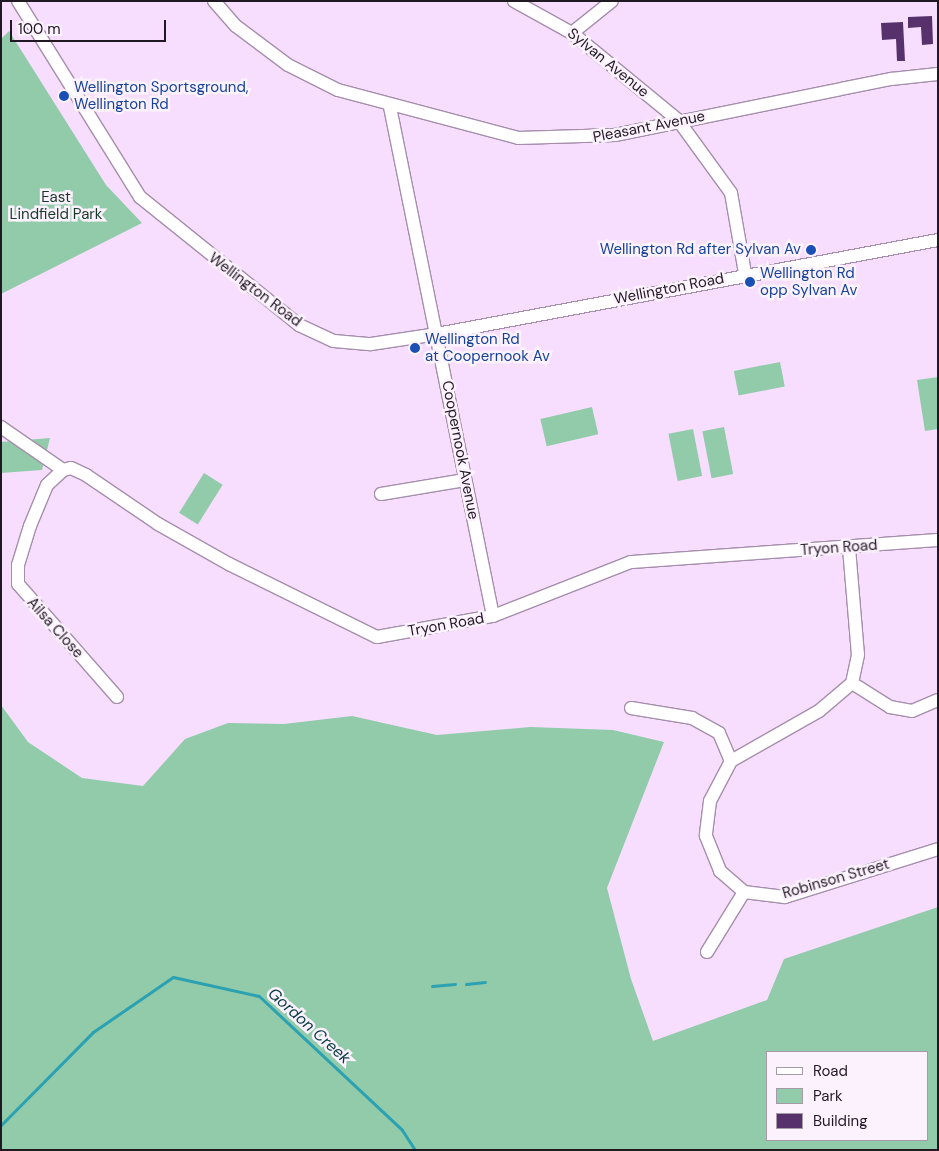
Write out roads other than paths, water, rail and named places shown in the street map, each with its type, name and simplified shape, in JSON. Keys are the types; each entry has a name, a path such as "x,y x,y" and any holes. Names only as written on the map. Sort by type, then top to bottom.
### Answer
{"street":[{"name":"Wellington Road","path":"18,1 132,188 245,284 299,325 334,341 370,344 437,334 745,273 938,240"},
{"name":"Pleasant Avenue","path":"214,1 236,26 288,65 338,90 390,108 538,140 584,140 891,79 938,74"},
{"name":"Sylvan Avenue","path":"514,1 572,32 678,120 731,193 745,273"},
{"path":"572,32 612,1"},
{"name":"Coopernook Avenue","path":"390,108 493,616"},
{"name":"Tryon Road","path":"1,427 63,470 71,468 86,474 221,559 377,637 493,616 631,562 849,548 938,540"},
{"name":"Ailsa Close","path":"63,470 47,485 24,543 18,584 117,697"},
{"path":"381,494 465,480"},
{"path":"707,952 744,892 720,871 706,836 710,801 731,761 819,711 852,683 858,655 849,548"},
{"path":"852,683 890,707 912,711 938,700"},
{"path":"631,708 692,718 719,733 731,761"},
{"name":"Robinson Street","path":"744,892 784,897 938,849"}],"waterway":[{"name":"Gordon Creek","path":"1,1125 93,1032 173,977 259,996 402,1130 415,1150"},
{"path":"466,984 485,982"},
{"path":"432,986 455,984"}],"place":[{"name":"Wellington Sportsground, Wellington Rd","path":"64,96"},
{"name":"Wellington Rd after Sylvan Av","path":"811,250"},
{"name":"Wellington Rd opp Sylvan Av","path":"750,282"},
{"name":"Wellington Rd at Coopernook Av","path":"415,348"}],"park label":[{"name":"East Lindfield Park","path":"56,206"}]}
